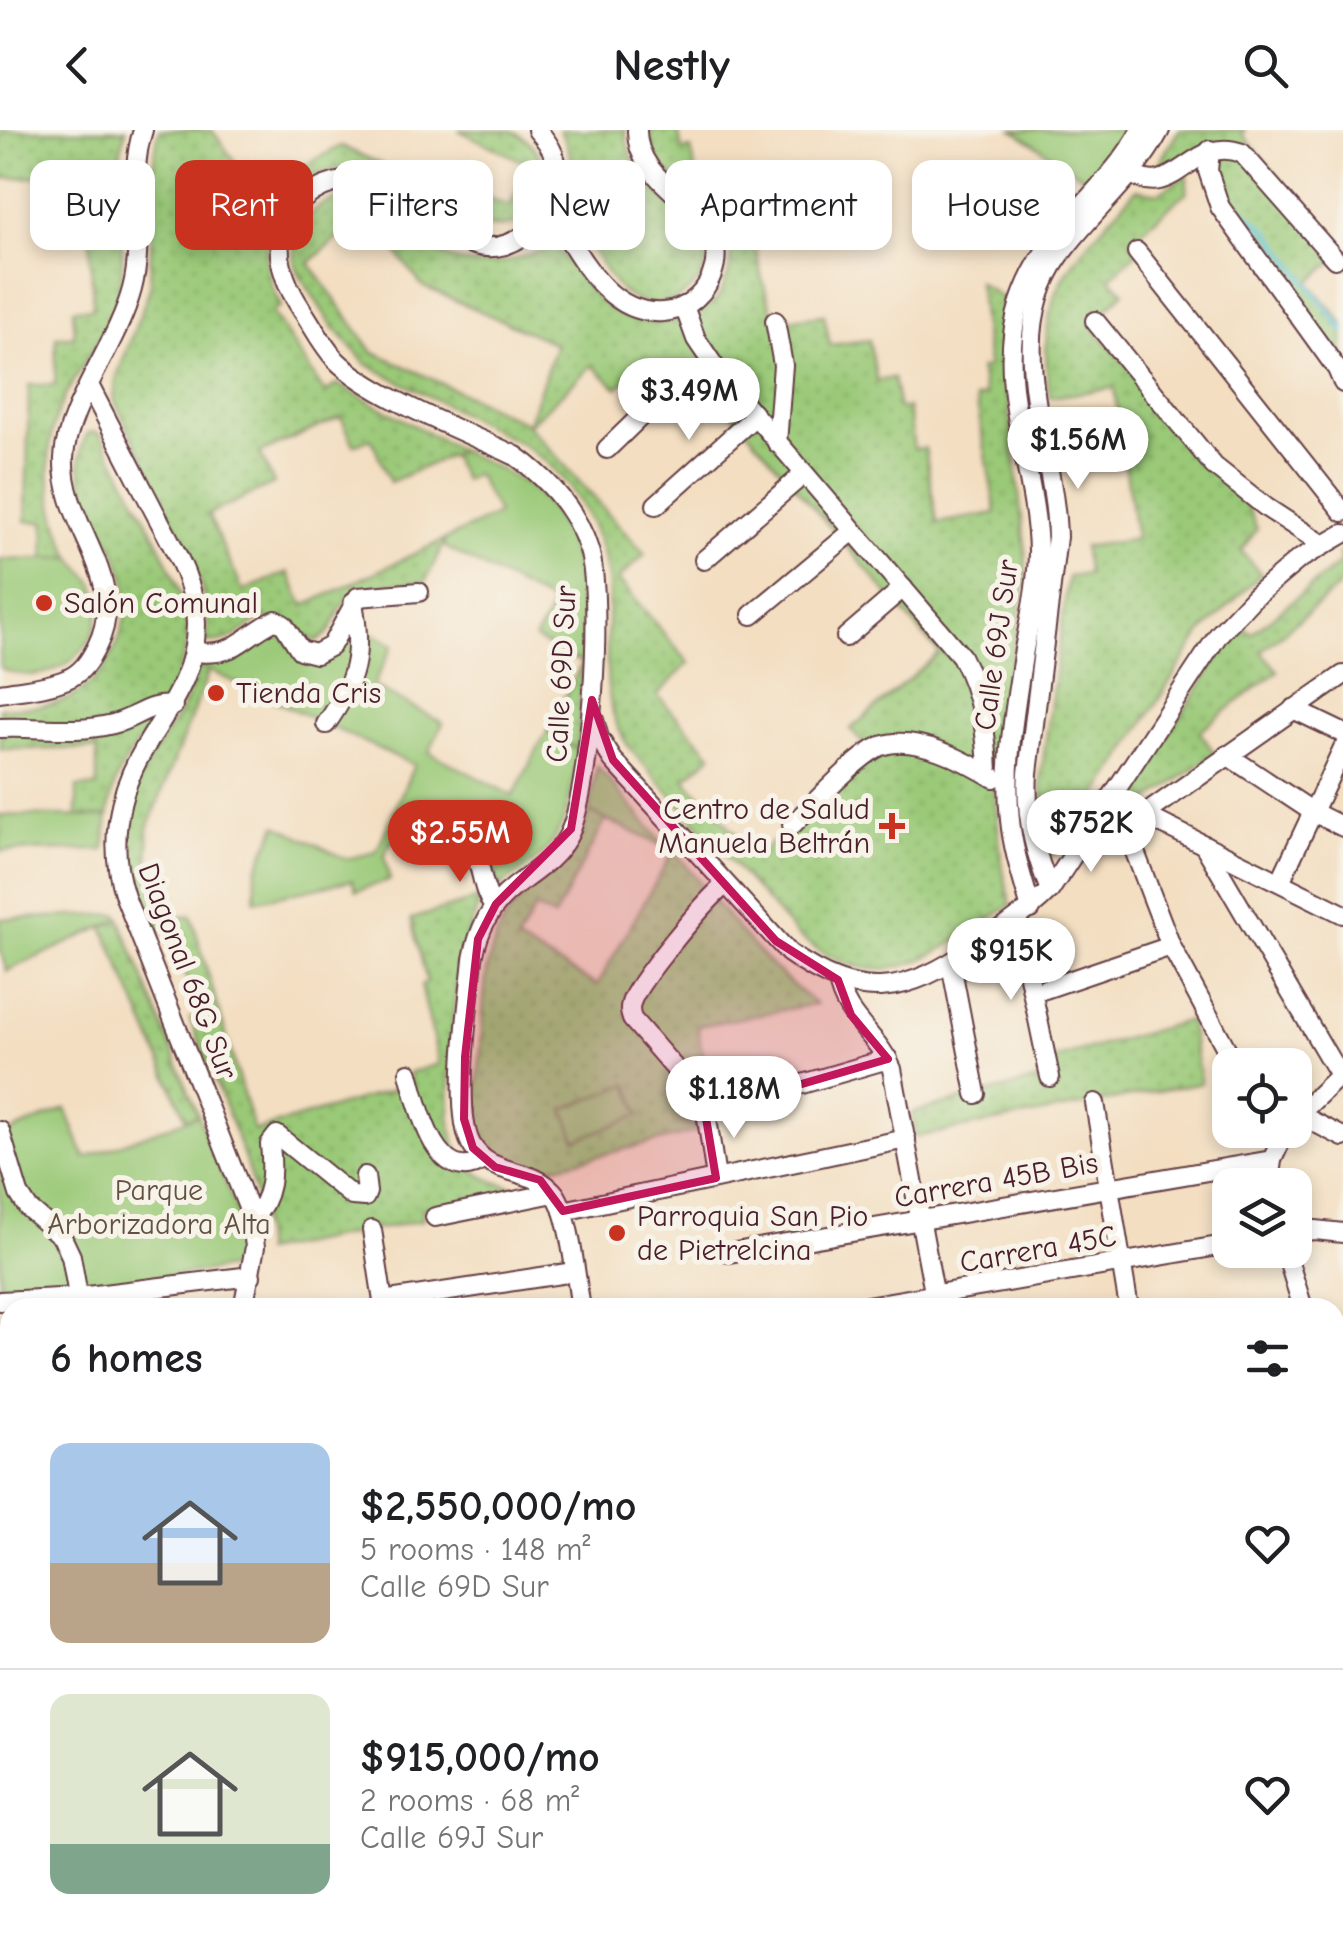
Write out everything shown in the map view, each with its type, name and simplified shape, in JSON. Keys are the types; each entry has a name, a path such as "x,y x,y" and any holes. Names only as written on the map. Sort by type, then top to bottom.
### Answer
{"street":[{"path":"0,692 72,677 89,661 105,626 106,588 71,508 64,457 73,422 122,320 135,276 136,161 143,130"},
{"path":"537,130 555,160"},
{"path":"579,250 613,298 649,312 684,306 705,288 716,258 712,239 699,219 643,158 637,130"},
{"name":"Calle 69J Sur","path":"1050,1077 1012,840 1008,786 1013,722 1038,555 1012,373 1014,324 1041,252 1125,170 1141,130"},
{"name":"Calle 69J Sur","path":"1050,890 1036,854 1027,808 1057,536 1055,498 1032,368 1033,322 1042,288 1059,256 1160,130"},
{"path":"1125,170 1148,182 1159,181 1210,150 1231,149 1254,164 1335,259"},
{"path":"1210,150 1208,172 1220,207 1340,376"},
{"name":"Calle 69D Sur","path":"483,1160 466,1130 465,1056 473,959 482,926 494,908 512,888 544,865 571,829 582,782 592,700 597,600 589,548 554,488 516,456 369,384 336,359 290,292 280,253 283,229 301,200 317,189 342,181 377,184 464,242 483,246 513,241"},
{"path":"1138,252 1343,512"},
{"path":"684,306 696,339 721,376 948,640 970,673 984,723 988,774"},
{"path":"1095,320 1214,466 1266,508 1322,544"},
{"path":"775,321 782,365 777,444"},
{"path":"607,449 681,377 721,376"},
{"name":"Diagonal 68G Sur","path":"90,388 185,572 196,618 186,678 128,780 116,831 117,869 124,896 252,1220 254,1247 246,1298"},
{"path":"656,504 754,417"},
{"path":"704,560 804,474"},
{"path":"752,615 854,531"},
{"path":"592,700 596,729 606,751 789,953 819,973 838,980 893,988 950,964 1024,914 1050,890 1218,634 1254,598 1322,544 1343,534"},
{"path":"846,637 903,588"},
{"path":"193,652 228,651 276,620 284,625 300,650 316,654 331,646 352,603 363,595 420,592"},
{"path":"326,724 344,697 358,660 358,630 352,603"},
{"path":"1091,830 1124,826 1144,815 1343,674"},
{"path":"0,676 38,686"},
{"path":"0,728 84,730 134,718 155,704 172,706"},
{"path":"1293,709 1343,733"},
{"path":"792,825 871,752 890,744 920,746 1008,786"},
{"path":"1280,882 1343,748"},
{"path":"1227,755 1313,812 1343,827"},
{"path":"1144,815 1343,914"},
{"path":"1124,826 1171,946 1225,1048"},
{"path":"440,836 457,839 474,852 494,908"},
{"path":"1204,845 1341,1074 1312,1102"},
{"path":"716,1178 706,1112 685,1080 632,1019 630,1004 703,904 726,885"},
{"path":"1045,989 1171,946"},
{"path":"950,964 976,1094"},
{"path":"838,980 851,1015 888,1059 935,1298"},
{"path":"706,1112 888,1059"},
{"path":"409,1073 433,1144 461,1166 474,1166 483,1160 504,1171 540,1180 559,1202 579,1298"},
{"path":"1095,1103 1127,1298"},
{"path":"1312,1123 1343,1137"},
{"path":"0,1131 19,1194 28,1208 62,1237 72,1256 79,1298"},
{"path":"252,1220 269,1194 270,1144 277,1135 352,1196 368,1192 365,1176"},
{"path":"435,1217 716,1178 906,1139"},
{"path":"1271,1168 1275,1148"},
{"name":"Carrera 45B Bis","path":"729,1253 1272,1160"},
{"path":"372,1230 383,1298"},
{"path":"1312,1230 1343,1233"},
{"name":"Carrera 45C","path":"951,1298 1212,1247"},
{"path":"1291,1268 1300,1298"},
{"path":"420,1298 574,1272"},
{"path":"106,1298 251,1276"}],"highlighted area":[{"path":"592,700 613,760 776,941 838,980 851,1015 888,1059 705,1112 716,1178 563,1211 540,1180 495,1167 473,1148 464,1119 465,1057 478,939 496,904 571,829"}],"green space":[{"path":"0,130 126,130 120,160 30,160 30,177 1,178 0,260"},
{"path":"159,130 212,130 234,160 175,160 175,250 268,250 271,281 281,306 272,312 325,393 337,384 461,451 390,482 371,438 354,445 341,417 260,453 274,484 208,514 243,591 288,572 304,606 446,539 425,582 361,590 345,602 331,629 316,641 263,618 230,639 206,642 208,624 201,584 114,400 116,379 150,288 151,250 155,250 154,160"},
{"path":"458,130 511,131 536,150 541,160 520,160"},
{"path":"559,130 625,130 634,160 571,160"},
{"path":"651,130 678,130 682,151 691,149 693,160 665,160 665,168 655,153"},
{"path":"1013,130 1130,130 1088,180 1075,171 1075,160 1058,160"},
{"path":"1179,130 1245,130 1242,134 1343,253 1309,282 1343,323 1343,360 1262,252 1229,219 1206,148 1152,174"},
{"path":"341,146 372,160 333,160 333,170 313,177 313,161"},
{"path":"1187,174 1187,192 1130,241 1137,252 1110,278 1124,292 1091,325 1244,499 1257,529 1241,551 1261,574 1200,634 1066,842 1053,854 1045,841 1041,776 1068,577 1088,574 1083,547 1136,539 1114,388 1050,397 1047,329 1062,281 1092,238 1136,189 1159,193"},
{"path":"645,178 665,199 665,250 705,250 703,274 682,296 665,302 646,303 616,286 592,250 645,250"},
{"path":"513,198 513,224 493,227 493,200 509,206"},
{"path":"333,200 333,242 309,263 372,351 528,424 556,344 422,286 395,250 436,250 458,261 483,264 559,250 607,307 634,320 649,322 679,320 707,308 718,298 730,266 729,250 756,250 775,321 824,315 830,345 869,340 877,381 893,378 899,409 908,408 914,449 925,448 937,523 996,513 976,398 985,396 980,369 988,367 978,282 1006,301 1003,355 1026,555 1025,583 993,771 1001,861 1011,905 932,955 907,965 883,969 857,966 828,956 797,935 631,750 620,731 608,691 609,582 598,541 580,503 554,470 520,443 366,364 331,324 301,277 294,263 294,250 313,250 313,212","holes":["592,365 617,388 632,375 657,402 682,379 700,399 712,390 939,653 851,729 870,752 757,856 685,779 712,755 657,695 689,663 618,579 645,554 528,425"]},
{"path":"90,250 122,250 121,278 113,312 66,394 52,434 52,498 72,558 44,559 45,522 26,521 29,385 55,385 56,337 74,337 73,309 93,308"},
{"path":"96,432 164,555 187,623 179,671 119,774 108,817 77,816 77,787 97,787 97,749 0,749 0,708 47,705 78,694 104,668 121,633 126,614 125,579 85,495 81,471 84,440 88,433"},
{"path":"461,451 528,486 564,529 581,595 582,663 535,639 553,604 443,546 446,539 498,514 476,474 464,480 450,455"},
{"path":"1343,552 1343,584 1261,651 1278,671 1199,731 1215,754 1129,814 1113,820 1227,644 1243,626 1251,634 1341,562 1339,554"},
{"path":"72,558 98,596 98,616 83,649 55,670 19,674 0,668 0,560"},
{"path":"352,622 393,645 373,686 443,723 429,752 513,796 547,732 578,750 559,830 544,853 500,887 490,863 475,843 454,830 441,828 390,843 384,856 390,880 356,891 352,880 255,901 256,871 277,825 346,859 376,852 414,765 199,666 202,658 239,652 275,634 281,634 303,657 321,661 336,648"},
{"path":"582,663 578,750 547,732"},
{"path":"199,666 209,671 148,828 149,864 161,922 191,915 254,1131 412,1084 409,1073 439,1064 421,985 427,982 411,919 481,898 457,983 450,1064 451,1121 455,1143 467,1165 492,1180 529,1191 422,1208 423,1220 263,1252 262,1227 247,1167 190,1019 203,1015 166,929 150,935 128,867 127,822 132,800 152,756 185,703"},
{"path":"597,766 666,847 589,812"},
{"path":"589,812 606,819 554,917 535,908 517,941 597,985 674,850 757,951 816,1004 698,1026 709,1104 695,1109 699,1131 536,1171 497,1157 483,1143 475,1124 486,978 494,944 509,913 576,843"},
{"path":"0,815 108,817 104,850 0,851"},
{"path":"118,914 120,919 7,971 0,950 0,919"},
{"path":"120,919 198,1115 186,1119 103,927"},
{"path":"1189,1020 1201,1083 916,1137 912,1113 1049,1077 1047,1061"},
{"path":"628,1084 640,1115 576,1140 564,1109"},
{"name":"Parque Arborizadora Alta","path":"66,1109 85,1158 198,1115 236,1208 242,1235 239,1267 118,1283 0,1291 0,1131 3,1135"}],"waterway":[{"path":"1228,199 1268,231 1343,330"}],"place":[{"name":"Salón Comunal","path":"44,603"},
{"name":"Tienda Cris","path":"216,693"},
{"name":"Centro de Salud Manuela Beltrán","path":"892,826"},
{"name":"Parroquia San Pio de Pietrelcina","path":"617,1233"}]}
